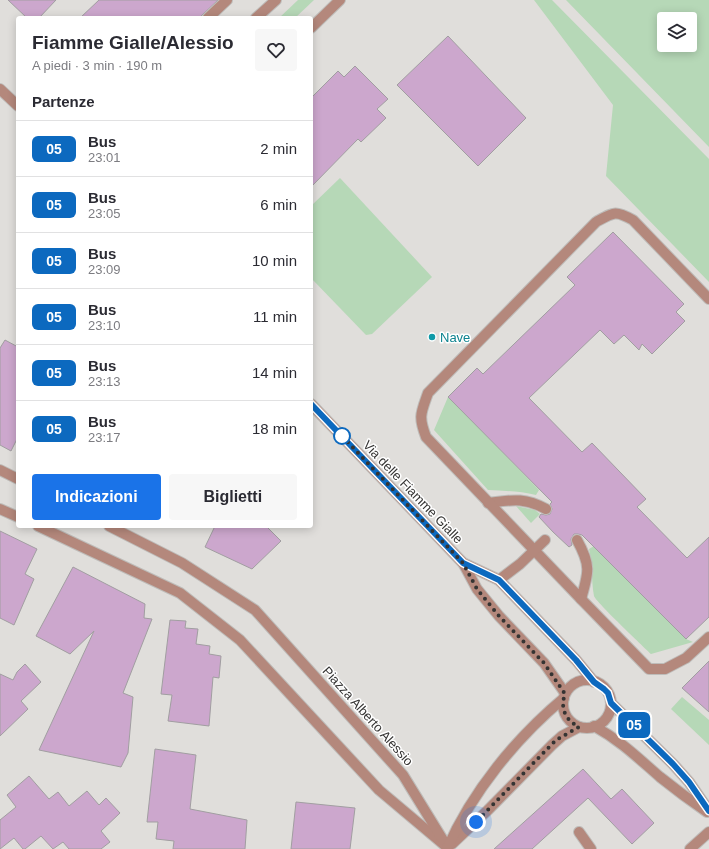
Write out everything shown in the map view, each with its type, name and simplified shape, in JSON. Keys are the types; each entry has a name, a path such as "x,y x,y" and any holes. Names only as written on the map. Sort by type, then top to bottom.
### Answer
{"street":[{"path":"210,16 227,0"},
{"path":"258,16 276,0"},
{"path":"313,26 340,0"},
{"path":"0,89 16,104"},
{"path":"709,299 633,220 613,212 596,222 428,393 420,416 421,425 426,437 649,669 665,669 686,658 709,637"},
{"name":"Via delle Fiamme Gialle","path":"313,406 463,563 477,589 499,616 544,663 564,696"},
{"path":"0,470 16,478"},
{"path":"488,503 518,499 535,503 546,509"},
{"path":"0,508 16,516"},
{"path":"42,528 180,593 240,640 379,790 447,849"},
{"name":"Piazza Alberto Alessio","path":"113,528 182,563 256,610 404,775 447,849"},
{"path":"499,580 545,540"},
{"path":"577,540 585,555 588,567 587,579 581,599"},
{"name":"Via delle Fiamme Gialle","path":"463,563 499,580 570,654 594,682"},
{"path":"447,849 461,820 484,784 525,735 564,696 568,689 578,682 584,681 594,682 608,693 611,703 673,764 689,782 709,813"},
{"path":"564,696 563,707 567,718 579,727 591,728 604,720 608,715 611,703"},
{"path":"594,726 625,745 669,784 709,813"},
{"path":"447,849 488,810 556,740 579,727"},
{"path":"579,832 591,849"},
{"path":"690,849 709,832"}],"green space":[{"path":"298,0 314,0 297,16 281,16"},
{"path":"534,0 552,0 709,159 709,282 606,176 613,105"},
{"path":"566,0 709,0 709,147"},
{"path":"340,178 432,277 372,334 366,335 313,280 313,204"},
{"path":"448,397 539,490 536,495 488,490 434,430"},
{"path":"516,506 535,510 540,514 531,523"},
{"path":"594,546 686,639 693,642 651,654 630,634 594,596 589,549"},
{"path":"682,697 709,720 709,745 671,709"}],"building":[{"path":"8,0 56,0 41,16 25,16"},
{"path":"99,0 218,0 201,16 82,16"},
{"path":"448,36 526,118 478,166 397,85"},
{"path":"355,66 388,99 377,109 386,118 361,142 358,139 313,185 313,96 338,71 344,77"},
{"path":"613,232 684,304 676,312 685,321 652,354 642,344 639,350 624,335 614,344 600,330 529,398 582,452 592,443 646,499 637,507 687,558 709,537 709,617 686,639 582,535 574,534 571,539 572,545 569,547 553,532 539,517 541,514 550,514 552,509 550,504 552,502 448,397 477,368 483,374 575,285 567,277"},
{"path":"5,340 16,346 16,441 11,451 0,445 0,348"},
{"path":"214,528 268,528 281,541 252,569 205,547"},
{"path":"0,531 37,549 25,574 34,579 14,625 0,618"},
{"path":"73,567 145,604 144,618 152,619 123,693 133,697 128,753 121,767 39,750 94,631 70,654 36,636"},
{"path":"170,620 186,621 185,628 198,629 196,644 210,646 209,654 221,656 219,678 213,677 209,726 168,721 172,695 161,694"},
{"path":"709,661 709,712 682,688"},
{"path":"25,664 41,682 21,701 28,709 0,736 0,674 13,680 17,672"},
{"path":"155,749 196,755 190,809 247,820 245,849 173,849 174,841 156,839 158,822 147,822"},
{"path":"583,769 611,799 622,789 654,823 632,844 588,798 532,849 494,849"},
{"path":"29,776 49,799 58,792 69,806 87,791 99,805 106,798 120,813 101,831 110,842 101,849 69,849 63,842 53,849 41,836 25,849 23,849 14,838 0,849 0,820 16,807 7,795"},
{"path":"296,802 355,808 350,849 291,849"}],"bus line":[{"name":"05","path":"313,406 463,563 499,580 576,660 594,682 600,684 608,693 611,703 673,764 689,782 709,811"}],"place":[{"name":"Nave","path":"432,337"}],"route":[{"path":"342,436 340,434 463,563 477,589 499,616 544,663 565,694 563,703 564,713 572,723 579,727 556,740 476,822"}]}
